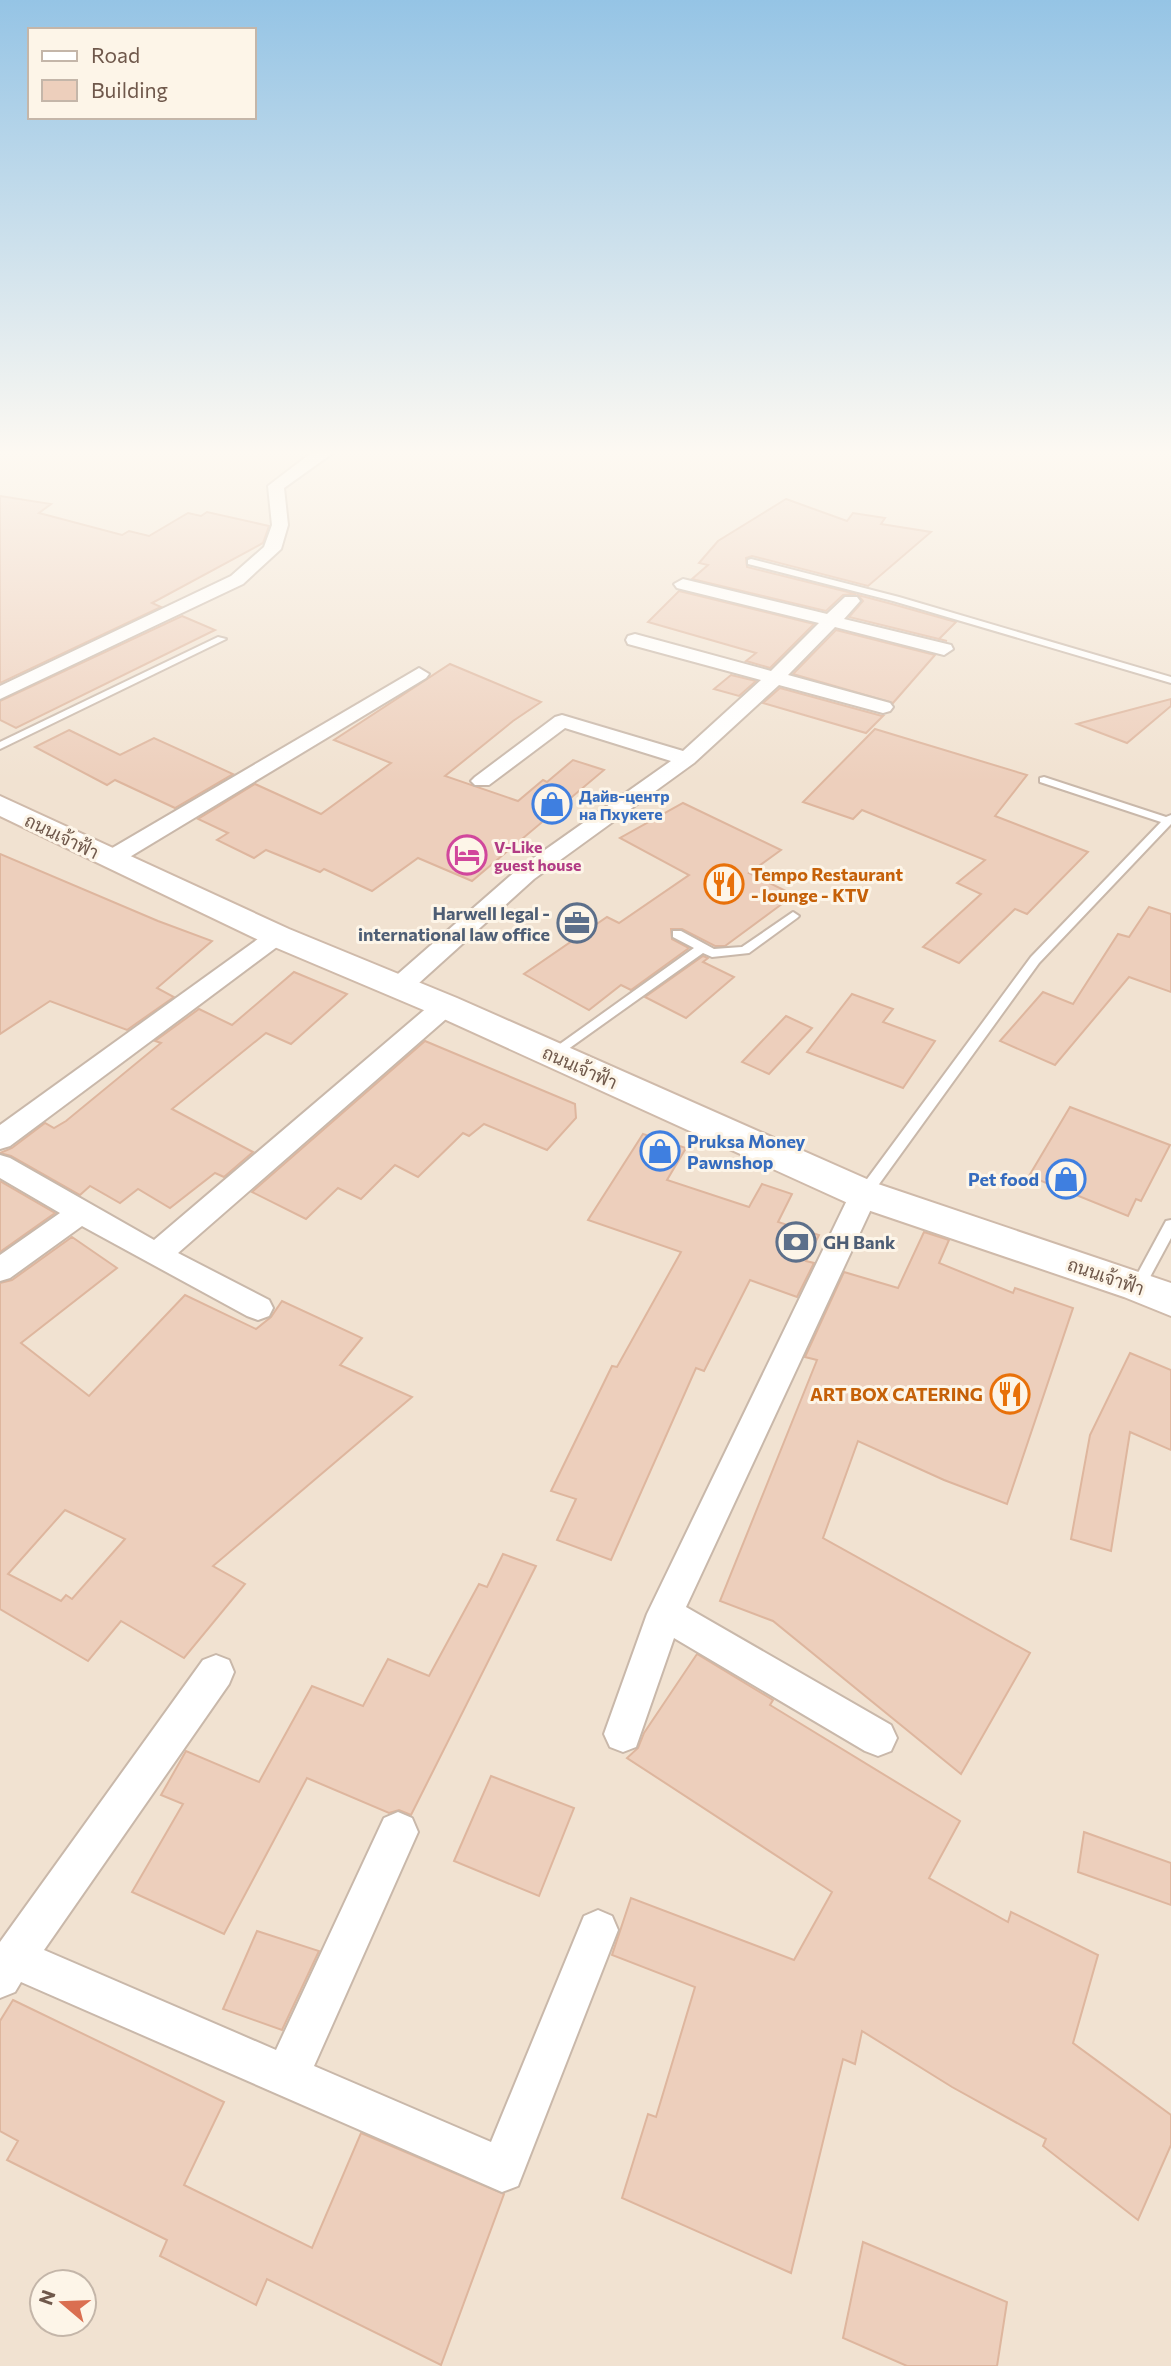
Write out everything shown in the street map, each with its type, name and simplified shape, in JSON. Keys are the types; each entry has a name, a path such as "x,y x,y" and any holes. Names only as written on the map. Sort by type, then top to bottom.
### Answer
{"main road":[{"name":"ถนนเจ้าฟ้า","path":"0,805 277,936 400,986 864,1194 1138,1286 1171,1300"}],"street":[{"path":"0,693 237,580 259,560"},
{"path":"683,584 944,649"},
{"path":"400,986 526,874 687,759 775,678 851,601"},
{"path":"635,640 883,707"},
{"path":"110,859 419,674"},
{"path":"482,781 562,721 687,759"},
{"path":"0,1139 277,936"},
{"path":"156,1255 445,1006"},
{"path":"0,1165 156,1255 258,1308"},
{"path":"623,1734 665,1615 864,1194"},
{"path":"0,1270 81,1212"},
{"path":"665,1615 878,1738"},
{"path":"216,1672 7,1968 286,2078 502,2170 598,1930"},
{"path":"286,2078 398,1832"}],"lane":[{"path":"751,562 896,598 1171,680"},
{"path":"0,746 221,639"},
{"path":"864,1194 1035,960 1169,820 1044,780"},
{"path":"677,934 712,953 745,950 793,916"},
{"path":"552,1054 702,948"},
{"path":"1138,1286 1171,1225"}],"shaded area":[{"path":"0,560 1171,560 1171,2366 0,2366"}],"building":[{"path":"0,560 231,560 152,603 161,607 0,683"},
{"path":"701,560 746,560 747,567 856,594 843,595 826,611 692,579 708,565 699,563"},
{"path":"769,560 898,560 868,586"},
{"path":"679,591 814,624 770,668 746,661 756,653 648,622"},
{"path":"858,595 956,622 939,639 947,641 849,617 863,601"},
{"path":"182,616 215,630 16,728 0,720 0,701"},
{"path":"836,630 935,655 893,703 793,674"},
{"path":"450,664 541,702 445,776 518,801 573,760 604,770 472,881 418,858 372,891 324,869 320,872 266,850 254,858 217,840 228,833 198,819 255,784 321,814 391,763 334,740"},
{"path":"731,675 756,681 739,696 714,689"},
{"path":"780,688 883,716 866,733 763,703"},
{"path":"1171,699 1171,706 1127,743 1077,724"},
{"path":"875,729 1027,775 995,816 1088,852 1027,914 1015,909 959,963 923,947 981,894 957,883 985,860 862,810 853,819 803,802"},
{"path":"69,730 120,755 154,738 233,774 175,808 115,780 107,785 35,747"},
{"path":"683,803 781,850 749,873 794,895 725,946 715,946 682,929 671,929 672,939 689,948 631,990 621,985 589,1010 524,974 607,917 619,923 689,875 620,838"},
{"path":"0,854 212,941 157,988 174,997 127,1030 50,1001 0,1034"},
{"path":"1149,907 1171,914 1171,992 1129,977 1055,1065 1000,1041 1043,992 1073,1004 1118,934 1129,937"},
{"path":"703,956 708,958 703,962 734,977 686,1018 645,997"},
{"path":"294,972 347,994 291,1044 266,1033 172,1109 253,1152 224,1177 215,1173 170,1208 138,1189 120,1203 90,1186 80,1195 11,1156 0,1153 12,1148 45,1123 54,1128 66,1121 161,1043 155,1041 199,1009 232,1025"},
{"path":"852,994 893,1009 883,1022 935,1041 903,1088 807,1052"},
{"path":"786,1016 812,1028 769,1074 742,1062"},
{"path":"425,1041 575,1104 576,1118 547,1150 484,1124 469,1136 463,1133 418,1177 395,1165 361,1199 338,1188 306,1219 252,1192"},
{"path":"1070,1107 1170,1145 1141,1201 1136,1199 1128,1216 1029,1176"},
{"path":"643,1134 686,1148 667,1180 749,1207 762,1184 792,1194 778,1222 819,1235 806,1261 814,1263 797,1297 750,1280 704,1371 696,1368 611,1560 557,1540 576,1499 551,1491 612,1366 617,1367 681,1252 588,1220"},
{"path":"0,1181 55,1213 0,1252"},
{"path":"924,1232 949,1240 939,1263 1013,1293 1015,1288 1073,1308 1007,1504 944,1480 858,1441 823,1538 1030,1653 961,1774 773,1621 720,1601 817,1360 805,1357 844,1272 898,1288"},
{"path":"72,1237 117,1268 21,1343 89,1396 185,1295 256,1329 271,1317 282,1301 362,1338 340,1365 412,1397 213,1566 245,1584 184,1658 121,1621 88,1661 0,1609 0,1283 12,1280","holes":["65,1510 125,1539 72,1599 66,1595 61,1601 8,1574"]},
{"path":"1130,1353 1171,1370 1171,1450 1130,1432 1111,1551 1071,1539 1090,1435"},
{"path":"503,1554 536,1566 411,1815 399,1810 389,1813 307,1778 224,1934 132,1892 183,1804 161,1795 186,1751 259,1782 312,1686 363,1706 388,1659 429,1676 479,1584 487,1587"},
{"path":"697,1654 773,1700 770,1705 960,1821 929,1878 1008,1922 1011,1912 1098,1955 1073,2043 1171,2115 1171,2145 1138,2220 1043,2146 1046,2139 952,2087 862,2031 855,2064 843,2059 791,2273 622,2198 648,2114 656,2117 695,1987 612,1955 631,1898 794,1960 832,1892 627,1758 638,1748 644,1733"},
{"path":"491,1776 574,1808 539,1896 454,1861"},
{"path":"1084,1832 1171,1863 1171,1905 1078,1872"},
{"path":"257,1931 319,1951 282,2030 223,2009"},
{"path":"13,2000 224,2102 184,2185 312,2248 361,2133 504,2194 441,2365 267,2279 256,2305 160,2256 167,2240 7,2160 18,2141 0,2131 0,2021"},
{"path":"863,2242 1007,2302 997,2366 907,2366 843,2338"}],"place":[{"name":"Дайв-центр на Пхукете","path":"552,804"},
{"name":"V-Like guest house","path":"467,855"},
{"name":"Tempo Restaurant - lounge - KTV","path":"724,884"},
{"name":"Harwell legal - international law office","path":"577,923"},
{"name":"Pruksa Money Pawnshop","path":"660,1151"},
{"name":"Pet food","path":"1066,1179"},
{"name":"GH Bank","path":"796,1242"},
{"name":"ART BOX CATERING","path":"1010,1394"}]}
